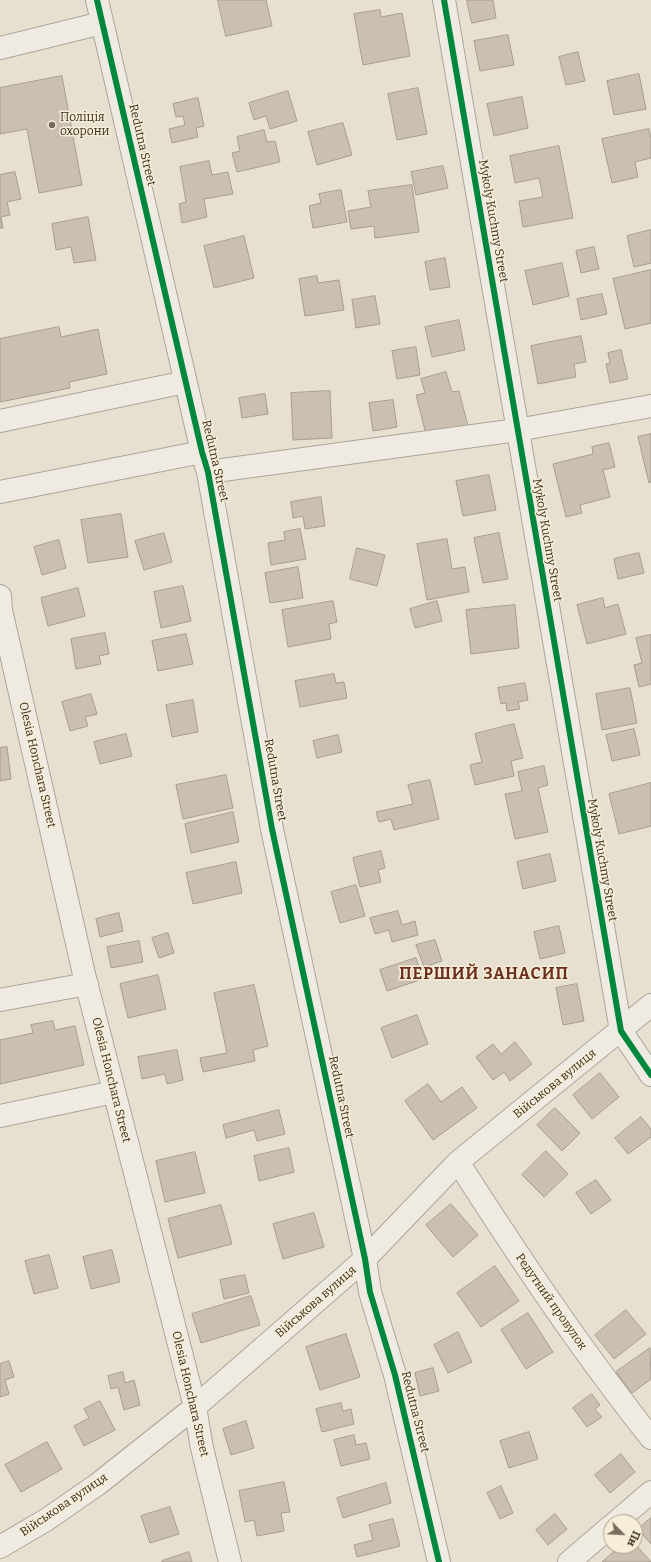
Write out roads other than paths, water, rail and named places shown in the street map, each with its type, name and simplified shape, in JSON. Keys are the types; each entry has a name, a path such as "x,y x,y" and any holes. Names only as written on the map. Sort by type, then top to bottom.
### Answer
{"street":[{"name":"Redutna Street","path":"97,0 185,382 205,462 272,829 365,1259 370,1292 395,1375 439,1562"},
{"name":"Mykoly Kuchmy Street","path":"444,0 621,1031 651,1075"},
{"path":"0,48 102,23"},
{"path":"0,421 185,382"},
{"path":"0,492 205,462 517,430 651,406"},
{"name":"Olesia Honchara Street","path":"0,596 1,610 87,984 195,1406 202,1448 230,1562"},
{"path":"0,1000 87,984"},
{"name":"Військова вулиця","path":"0,1546 46,1520 98,1484 195,1406 365,1259 458,1162 651,1006"},
{"path":"0,1116 114,1092"},
{"name":"Редутний провулок","path":"458,1162 529,1272 611,1388 651,1438"},
{"path":"625,1514 651,1492"},
{"path":"569,1562 603,1533"}],"place":[{"name":"Поліція охорони","path":"52,125"}],"district":[{"name":"ПЕРШИЙ ЗАНАСИП","path":"484,975"}]}
